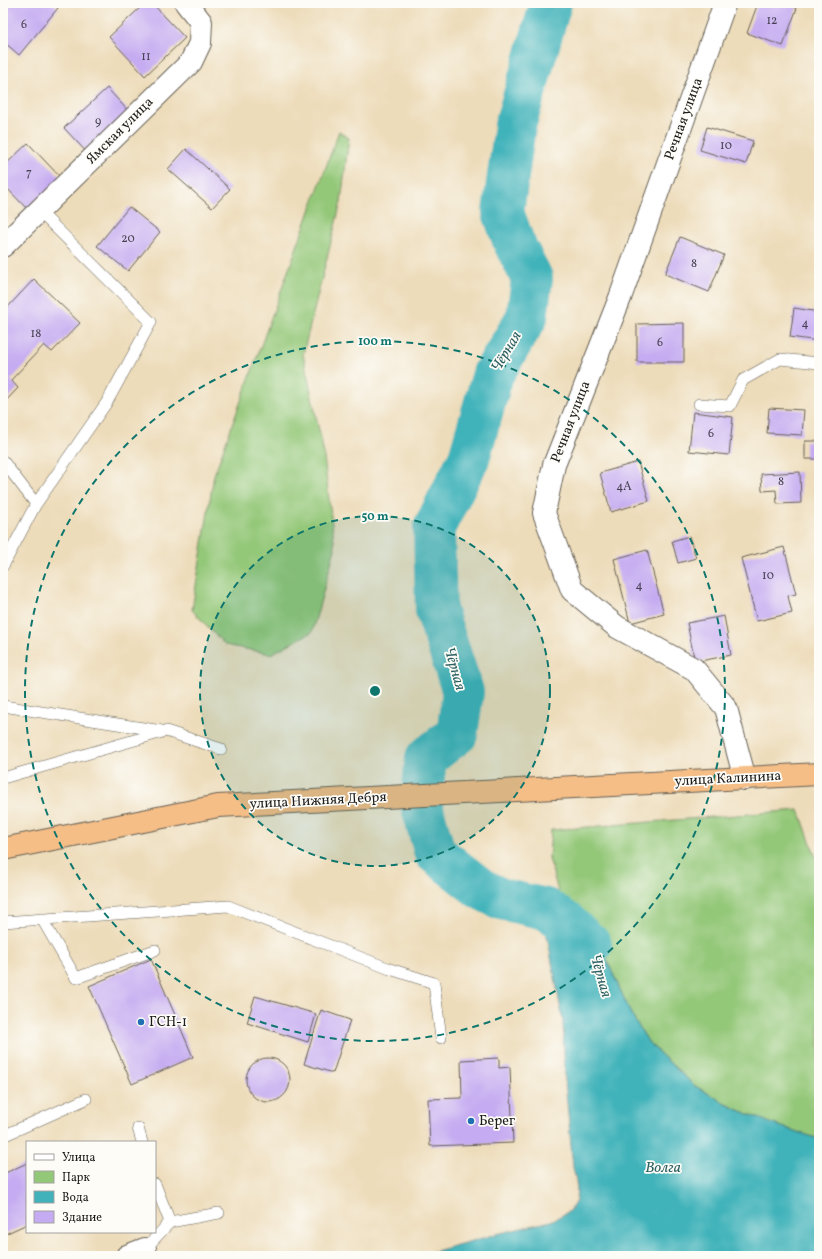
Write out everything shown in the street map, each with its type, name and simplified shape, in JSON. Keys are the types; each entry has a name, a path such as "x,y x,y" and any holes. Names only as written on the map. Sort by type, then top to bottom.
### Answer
{"highway":[{"name":"улица Калинина","path":"637,784 819,774"},
{"name":"улица Нижняя Дебря","path":"3,849 218,806 637,784"}],"street":[{"name":"Ямская улица","path":"3,246 191,62 200,42 201,22 186,3"},
{"name":"Речная улица","path":"725,3 620,298 554,465 544,513 572,590 618,627 694,669 726,708 745,779"}],"lane":[{"path":"3,566 36,504 107,402 151,322 39,211"},
{"path":"699,404 730,406 743,380 780,359 819,364"},
{"path":"3,461 36,504"},
{"path":"3,706 166,731 221,749"},
{"path":"3,778 166,731"},
{"path":"3,922 228,906 390,969 434,984 441,1038"},
{"path":"42,919 76,978 154,950"},
{"path":"3,1136 86,1099"},
{"path":"138,1128 142,1141"},
{"path":"156,1187 170,1222"},
{"path":"136,1252 170,1222 219,1213"}],"green space":[{"path":"339,131 349,138 341,202 303,354 323,449 335,549 312,632 271,654 225,645 192,610 214,475"},
{"path":"799,810 819,866 819,1139 773,1124 734,1108 695,1086 649,1043 632,1016 601,947 585,923 561,903 549,858 551,830"}],"water":[{"name":"Волга","path":"561,903 585,923 601,947 632,1016 649,1043 674,1067 695,1086 734,1108 773,1124 819,1139 819,1256 417,1256 551,1221 570,1211 576,1201 577,1187 573,1167 565,1081 563,1021 545,925 546,909"}],"building":[{"path":"3,3 53,3 58,8 19,55 3,41"},
{"path":"145,3 152,3 185,38 145,76 109,37"},
{"path":"758,3 783,3 797,8 783,46 747,33"},
{"path":"107,88 133,116 90,156 64,128"},
{"path":"707,127 753,141 746,164 700,150"},
{"path":"28,143 62,179 29,211 3,184 3,167"},
{"path":"186,149 230,189 212,208 168,169"},
{"path":"129,207 160,232 128,271 97,246"},
{"path":"680,237 724,255 709,292 665,274"},
{"path":"34,279 80,323 52,352 44,345 11,380 18,388 3,404 3,306 6,309"},
{"path":"794,308 819,312 819,341 790,337"},
{"path":"684,323 684,362 637,362 637,324"},
{"path":"769,408 804,410 802,435 767,433"},
{"path":"693,412 733,417 729,455 689,451"},
{"path":"805,441 819,441 819,459 805,459"},
{"path":"638,462 649,501 611,512 600,473"},
{"path":"800,472 801,503 777,504 776,490 762,491 761,474"},
{"path":"689,536 696,558 678,563 672,541"},
{"path":"784,547 796,594 788,596 792,613 757,621 741,558"},
{"path":"647,550 664,614 630,623 614,559"},
{"path":"724,616 731,655 695,662 687,623"},
{"name":"ГСН-1","path":"151,959 193,1057 132,1084 89,986"},
{"path":"255,996 316,1014 308,1042 247,1023"},
{"path":"321,1010 350,1020 333,1073 304,1064"},
{"path":"268,1058 280,1062 286,1068 290,1080 286,1092 280,1098 268,1102 256,1098 250,1092 246,1080 250,1068 256,1062"},
{"name":"Берег","path":"499,1058 499,1068 510,1067 513,1143 430,1146 428,1099 462,1098 461,1060"},
{"path":"26,1163 26,1224 3,1235 3,1174"}],"waterway":[{"name":"Чёрная","path":"551,3 515,126 503,212 514,243 532,278 527,317 493,374 469,458 434,528 436,610 463,692 457,734 426,758 421,803 435,853 481,889 501,899 546,909 567,923 591,945"}],"place":[{"name":"ГСН-1","path":"141,1022"},
{"name":"Берег","path":"471,1121"}]}
